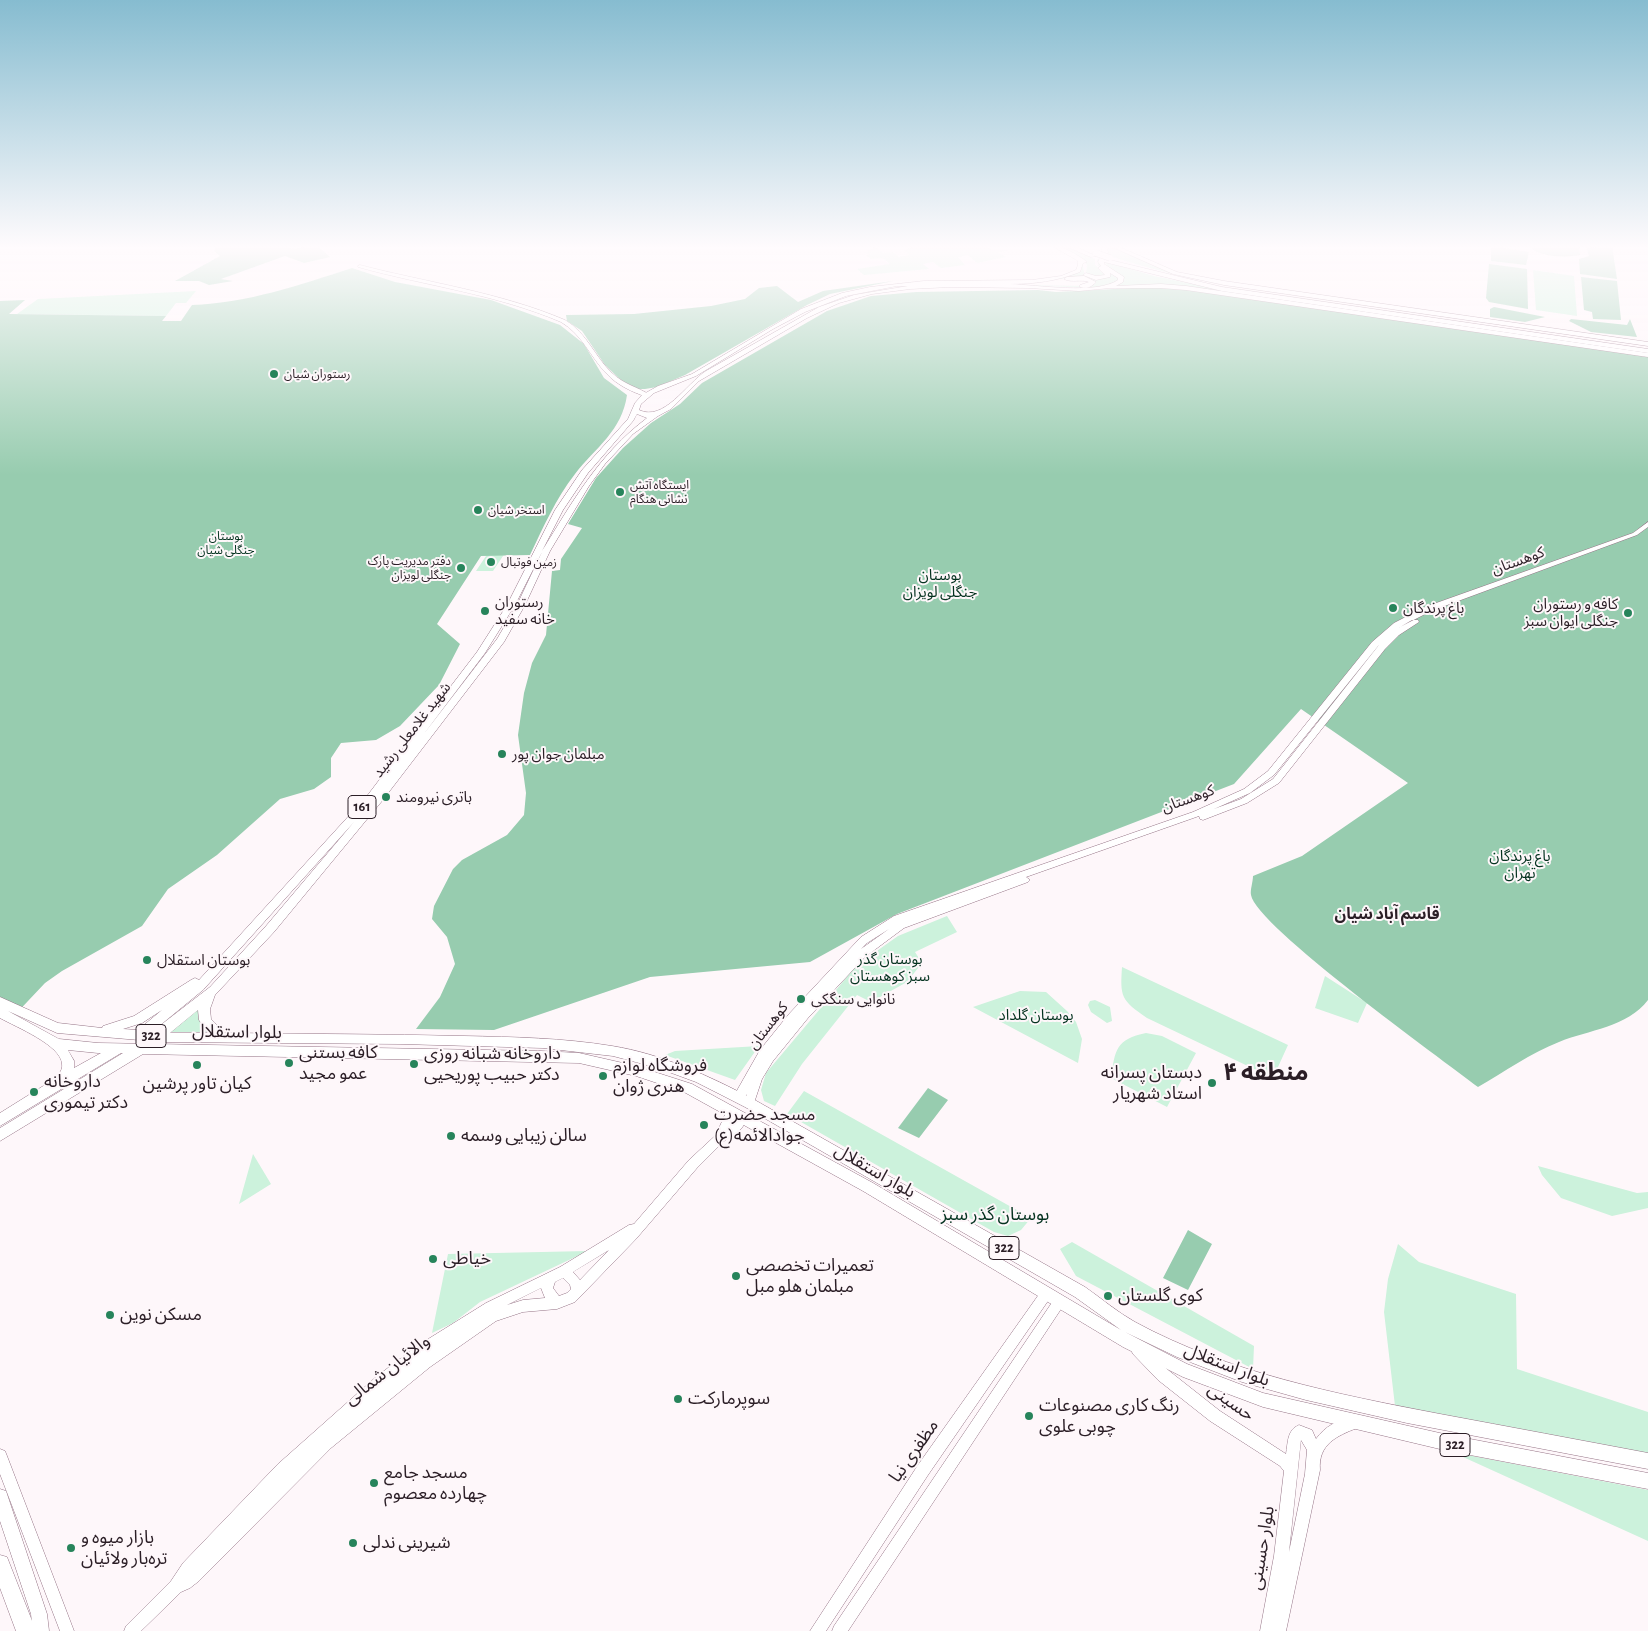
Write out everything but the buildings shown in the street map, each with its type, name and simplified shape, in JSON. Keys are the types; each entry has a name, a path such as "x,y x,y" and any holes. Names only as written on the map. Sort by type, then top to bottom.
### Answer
{"highway":[{"path":"1439,322 1648,354"},
{"path":"1484,322 1648,345"},
{"path":"0,1564 26,1631"}],"main road":[{"path":"564,322 574,327 588,341 603,367 629,389 646,395 699,373 783,322"},
{"name":"شهید غلامعلی رشید","path":"0,1134 157,1037 214,990 270,930 379,799 491,655 510,625 546,552 586,485 603,463 645,422 675,404 698,380 794,322"},
{"path":"1422,322 1648,354"},
{"path":"1493,322 1648,345"},
{"path":"1497,333 1648,354"},
{"path":"629,389 655,390"},
{"name":"شهید غلامعلی رشید","path":"0,1120 140,1036 169,1013 216,969 370,798 482,653 500,625 563,504 585,472 633,415 638,402 646,395"},
{"path":"633,415 646,416 658,413"},
{"path":"633,415 645,422"},
{"name":"کوهستان","path":"744,1100 776,1042 862,954 901,925 1244,801 1276,781 1375,644 1390,630 1414,616 1635,534 1648,524"},
{"name":"کوهستان","path":"1332,705 1382,647 1396,634 1413,623 1446,608 1634,540 1648,532"},
{"path":"79,1031 115,1029 138,1020 216,969"},
{"path":"214,990 204,1007 204,1021 208,1028 224,1039"},
{"name":"بلوار استقلال","path":"0,1002 57,1028 79,1031 157,1037 224,1039 496,1040 584,1046 658,1064 700,1078 744,1100 1080,1292 1128,1326 1182,1352 1263,1382 1407,1415 1648,1461"},
{"name":"بلوار استقلال","path":"0,1012 57,1044 118,1049 481,1053 578,1058 636,1071 688,1088 868,1187 1059,1302 1128,1342 1183,1370 1263,1400 1444,1442 1648,1481"},
{"path":"57,1044 70,1065 66,1075 59,1083"},
{"path":"737,1116 744,1100"},
{"name":"والائیان شمالی","path":"131,1631 176,1586 188,1568 282,1469 381,1382 493,1316 523,1306 557,1303 571,1298 720,1138 730,1132 737,1116"},
{"name":"والائیان شمالی","path":"424,1357 490,1307 564,1271 641,1223"},
{"path":"564,1271 575,1282 578,1292"},
{"path":"549,1279 547,1290 557,1303"},
{"name":"مظفری نیا","path":"817,1631 923,1470 1046,1294"},
{"path":"839,1631 1059,1302"},
{"path":"1031,1316 1043,1312 1047,1320"},
{"name":"حسینی","path":"1128,1342 1215,1416 1273,1451 1285,1461 1292,1471"},
{"path":"1263,1382 1263,1400"},
{"path":"1312,1474 1317,1451 1325,1436 1334,1428 1356,1422"},
{"name":"بلوار حسینی","path":"1267,1631 1282,1556 1295,1436 1297,1433 1303,1432 1313,1445 1312,1474 1279,1631"},
{"path":"0,1456 67,1631"},
{"path":"0,1497 39,1614 41,1631"}],"green space":[{"name":"بوستان جنگلی شیان","path":"0,322 552,322 560,325 584,344 604,378 627,395 620,419 607,438 568,483 550,513 530,555 481,556 437,624 460,644 439,685 400,726 376,740 341,743 331,758 331,777 314,789 280,799 217,855 168,889 142,926 62,971 45,983 11,1019 0,1012"},
{"path":"569,322 777,322 685,375 657,387 645,389 634,389 625,384 605,365 582,331"},
{"name":"بوستان جنگلی لویزان","path":"808,322 1414,322 1648,357 1648,1000 1640,1009 1619,1022 1549,1046 1478,1087 1392,1023 1316,962 1261,911 1251,895 1253,876 1302,856 1408,783 1301,709 1234,784 897,914 810,962 650,977 494,1030 416,1029 440,997 455,964 447,937 432,919 434,906 453,869 462,860 507,835 524,815 526,793 518,735 524,693 532,663 546,635 552,571 560,570 561,559 582,528 568,524 596,478 623,448 651,423 680,404 702,383"},
{"path":"1571,322 1627,325 1628,322 1631,322 1637,337 1591,332"},
{"name":"زمین فوتبال","path":"488,553 505,553 493,571 476,571"},
{"name":"بوستان گذر سبز کوهستان","path":"947,916 957,932 915,952 922,963 907,982 871,1002 857,995 802,1064 775,1106 764,1101 761,1090 766,1073 857,965 898,936"},
{"path":"1122,967 1288,1045 1273,1078 1138,1012 1127,1002 1122,992"},
{"path":"1325,976 1367,1003 1358,1023 1315,1008"},
{"name":"بوستان گلداد","path":"1020,991 1046,992 1076,1022 1082,1039 1078,1063 973,1007"},
{"path":"1095,1000 1110,1007 1112,1021 1107,1023 1091,1012 1088,1005 1090,1001"},
{"path":"203,1001 200,1014 201,1022 209,1032 171,1032"},
{"path":"1146,1033 1162,1036 1196,1053 1167,1107 1111,1078 1114,1060 1119,1047 1128,1039"},
{"path":"759,1046 735,1080 665,1055 675,1051"},
{"path":"928,1088 948,1100 919,1138 898,1128"},
{"name":"بوستان گذر سبز","path":"804,1091 1031,1218 1021,1230 1008,1236 994,1232 787,1114"},
{"path":"253,1154 271,1184 239,1204"},
{"path":"1538,1166 1637,1193 1648,1192 1648,1208 1612,1216 1561,1198 1542,1175"},
{"path":"1188,1230 1212,1244 1188,1290 1163,1278"},
{"path":"1072,1242 1254,1346 1253,1369 1076,1276 1060,1249"},
{"path":"1398,1244 1419,1262 1516,1294 1517,1369 1648,1412 1648,1454 1395,1406 1384,1312 1388,1279"},
{"path":"588,1251 480,1302 453,1323 432,1333 448,1254"},
{"path":"1452,1452 1648,1490 1648,1541"}],"place":[{"name":"رستوران شیان","path":"274,374"},
{"name":"ایستگاه آتش نشانی هنگام","path":"620,492"},
{"name":"استخر شیان","path":"478,510"},
{"name":"زمین فوتبال","path":"491,562"},
{"name":"دفتر مدیریت پارک جنگلی لویزان","path":"461,568"},
{"name":"باغ پرندگان","path":"1393,608"},
{"name":"رستوران خانه سفید","path":"485,611"},
{"name":"کافه و رستوران جنگلی ایوان سبز","path":"1628,613"},
{"name":"مبلمان جوان پور","path":"502,754"},
{"name":"باتری نیرومند","path":"386,797"},
{"name":"بوستان استقلال","path":"147,960"},
{"name":"نانوایی سنگکی","path":"801,999"},
{"name":"کافه بستنی عمو مجید","path":"289,1063"},
{"name":"داروخانه شبانه روزی دکتر حبیب پوریحیی","path":"414,1064"},
{"name":"کیان تاور پرشین","path":"197,1065"},
{"name":"فروشگاه لوازم هنری ژوان","path":"603,1076"},
{"name":"دبستان پسرانه استاد شهريار","path":"1212,1083"},
{"name":"داروخانه دکتر تیموری","path":"34,1092"},
{"name":"مسجد حضرت جوادالائمه(ع)","path":"704,1125"},
{"name":"سالن زیبایی وسمه","path":"451,1136"},
{"name":"خیاطی","path":"433,1259"},
{"name":"تعمیرات تخصصی مبلمان هلو مبل","path":"736,1276"},
{"name":"کوی گلستان","path":"1108,1296"},
{"name":"مسکن نوین","path":"110,1315"},
{"name":"سوپرمارکت","path":"678,1399"},
{"name":"رنگ کاری مصنوعات چوبی علوی","path":"1029,1416"},
{"name":"مسجد جامع چهارده معصوم","path":"374,1483"},
{"name":"شیرینی ندلی","path":"353,1543"},
{"name":"بازار میوه و تره‌بار ولائیان","path":"71,1548"}],"district":[{"name":"قاسم آباد شیان","path":"1387,914"},
{"name":"منطقه ۴","path":"1266,1073"}],"park label":[{"name":"باغ پرندگان تهران","path":"1520,864"}]}
